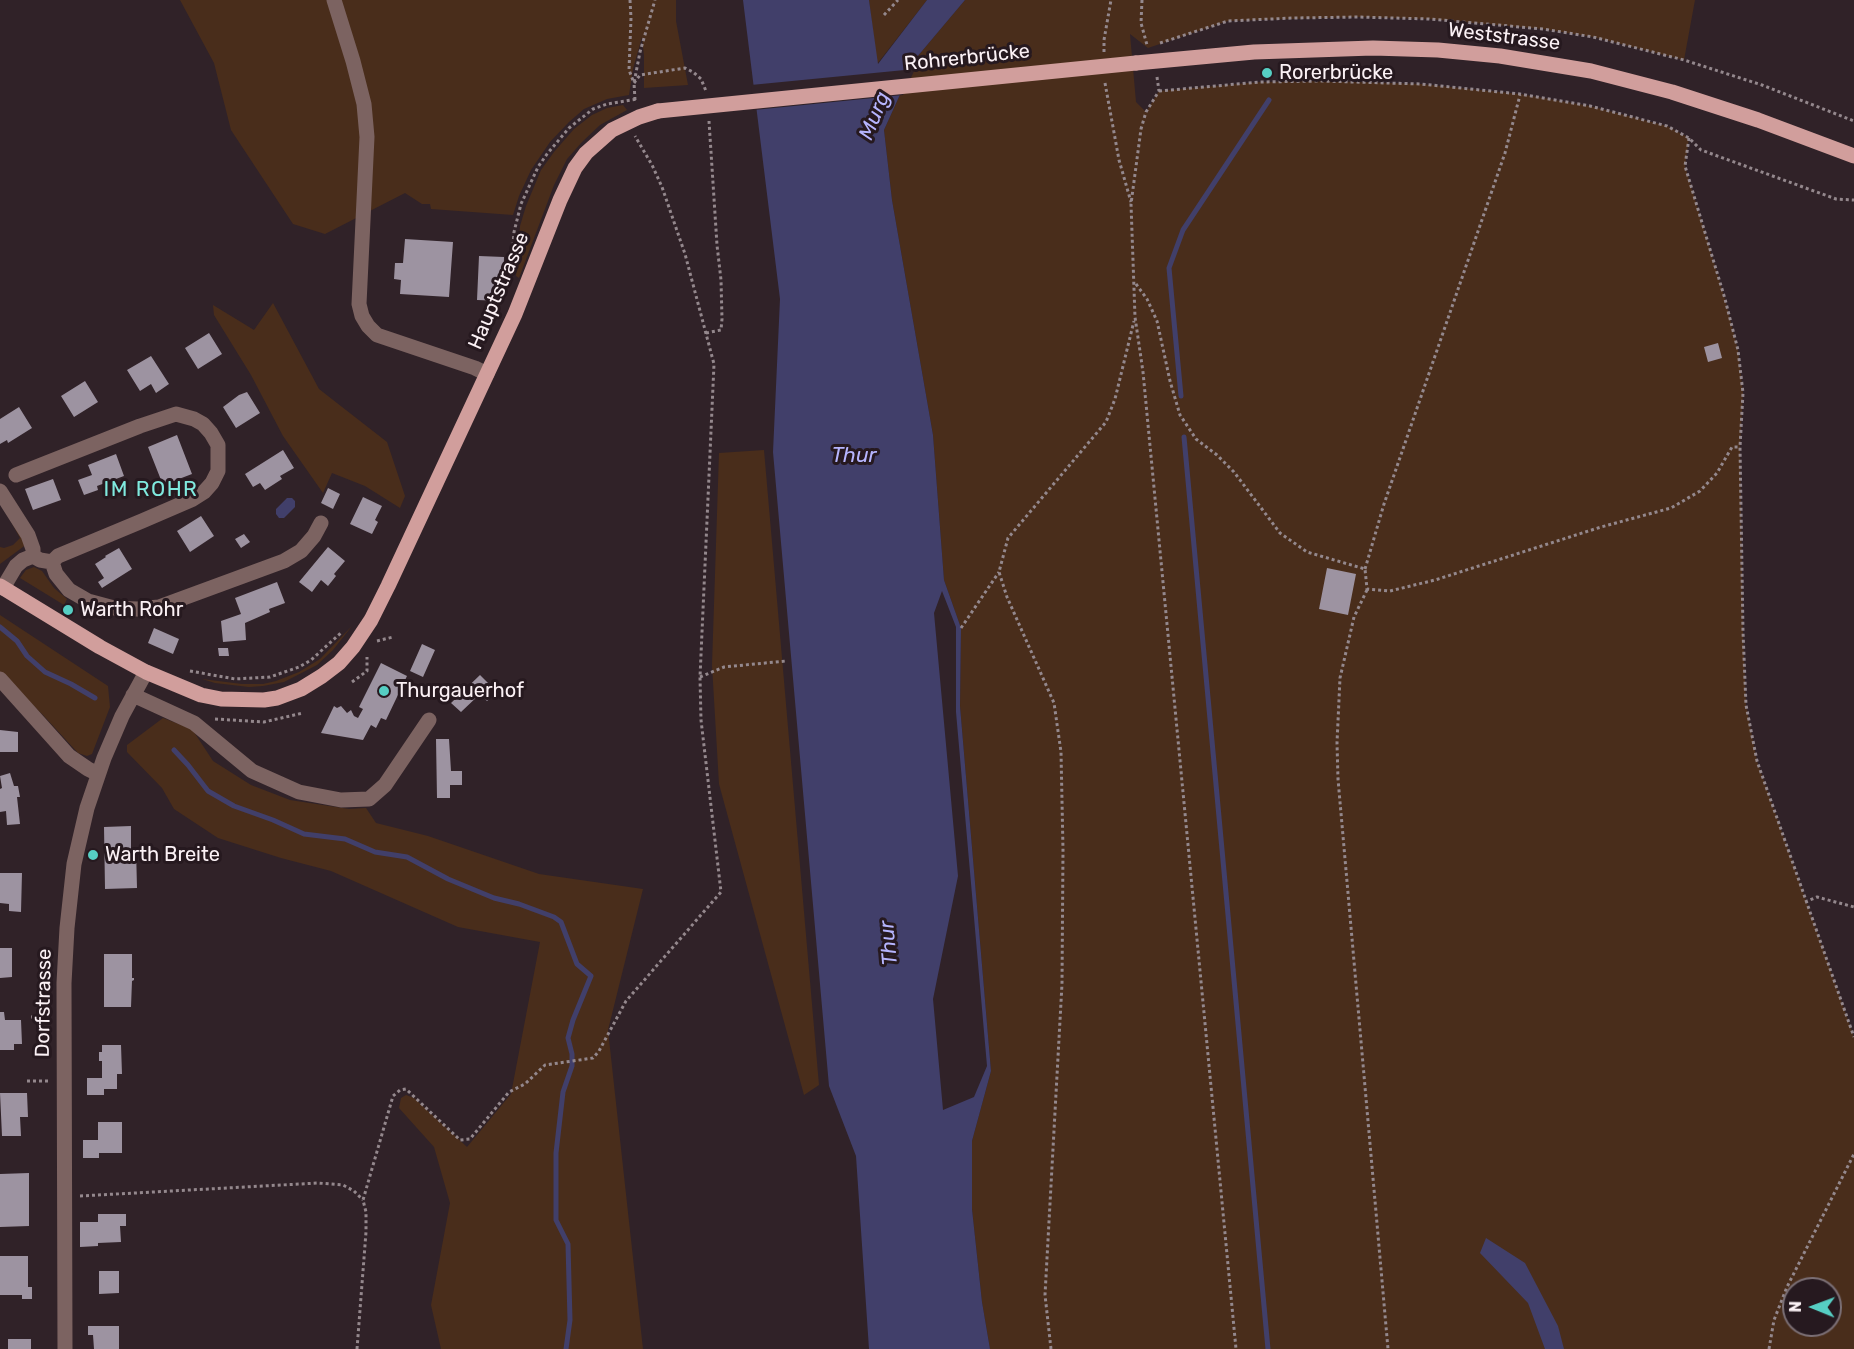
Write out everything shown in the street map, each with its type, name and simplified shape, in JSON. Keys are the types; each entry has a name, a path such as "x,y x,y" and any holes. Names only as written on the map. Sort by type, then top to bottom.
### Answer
{"main road":[{"name":"Weststrasse","path":"1136,63 1151,55 1373,48 1438,50 1511,58 1591,71 1672,92 1758,120 1854,156"},
{"name":"Rohrerbrücke","path":"626,122 658,111 1136,63"},
{"name":"Hauptstrasse","path":"146,672 201,695 246,701 277,698 301,688 322,676 343,659 371,620 432,492 515,314 575,168 598,141 626,122"},
{"path":"2,587 99,647 146,672"}],"street":[{"path":"334,0 364,104 367,138 359,304 362,316 377,335 487,374"},
{"path":"16,476 140,426 176,414 202,424 218,445 218,471 204,492 193,499 58,556 52,562 40,561 33,556"},
{"path":"0,491 28,535 33,556"},
{"path":"52,562 56,574 69,590 87,601 114,608 159,607 284,561 301,551 314,536 321,523"},
{"path":"2,587 16,566 33,556"},
{"name":"Dorfstrasse","path":"64,1349 64,1027 67,928 74,864 87,808 112,737 146,672"},
{"path":"0,681 69,756 99,774"},
{"path":"133,696 194,723 252,771 299,792 341,800 369,799 385,785 429,720"}],"path":[{"path":"630,0 629,70 634,83"},
{"path":"511,284 514,232 521,204 537,167 568,128 581,117 606,104 635,99 634,83 640,52 655,0"},
{"path":"884,15 898,0"},
{"path":"1104,58 1104,40 1111,0"},
{"path":"1142,0 1141,23 1159,92 1146,112 1140,129 1131,204 1135,317 1143,372 1236,1349"},
{"path":"1151,55 1228,21 1370,17 1430,19 1593,37 1723,71 1854,121"},
{"path":"634,83 640,75 685,68 701,79 706,89 706,98"},
{"path":"1104,76 1119,160 1131,204"},
{"path":"1159,92 1260,82 1321,81 1421,84 1520,94 1590,106 1667,126 1689,138 1701,150 1836,199 1854,200"},
{"path":"1388,1349 1338,779 1340,678 1354,617 1367,589 1365,569 1384,504 1505,153 1520,94"},
{"path":"706,333 721,330 722,319 708,116"},
{"path":"357,1349 366,1232 366,1212 363,1200 393,1096 400,1090 406,1089 414,1094 460,1140 470,1138 509,1092 525,1084 545,1065 593,1058 626,1001 721,892 701,720 700,677 715,372 713,356 685,254 662,187 652,165 626,122"},
{"path":"1689,138 1685,166 1725,299 1738,350 1743,393 1740,447 1746,705 1757,762 1854,1037"},
{"path":"1135,282 1147,299 1157,321 1180,415 1196,439 1234,472 1280,533 1307,552 1365,569"},
{"path":"961,628 999,572 1008,538 1106,422 1115,399 1135,317"},
{"path":"1367,589 1390,591 1435,580 1601,527 1671,508 1700,491 1717,472 1732,447 1740,447"},
{"path":"999,572 1007,597 1054,703 1061,752 1062,984 1045,1295 1050,1349"},
{"path":"182,668 222,677 254,679 270,677 299,667 311,660 324,650 348,624"},
{"path":"352,682 367,671 366,658 377,640 393,637"},
{"path":"700,677 723,667 786,661"},
{"path":"214,719 264,722 303,713"},
{"path":"1805,902 1817,897 1854,907"},
{"path":"31,1017 53,1017"},
{"path":"27,1081 53,1081"},
{"path":"1769,1349 1774,1320 1787,1287 1854,1154"},
{"path":"64,1197 318,1183 344,1185 363,1200"}],"shaded area":[{"path":"180,0 676,0 676,21 688,85 644,88 642,37 629,95 607,99 584,109 569,122 550,142 531,170 513,215 431,209 430,204 422,204 405,193 325,234 293,224 231,130 214,63"},
{"path":"869,0 927,0 877,64"},
{"path":"965,0 1695,0 1684,60 1593,37 1543,29 1429,19 1359,17 1228,21 1148,48 1130,34 1136,102 1146,112 1159,91 1260,82 1421,84 1520,94 1590,106 1667,126 1689,138 1685,166 1725,299 1738,350 1743,393 1740,447 1746,705 1757,761 1854,1037 1854,1349 990,1349 982,1302 972,1209 972,1141 991,1071 960,706 961,628 944,580 933,435 892,200 884,130 917,57"},
{"path":"623,105 627,110 600,125 567,159 554,185 519,278 516,276 520,226 541,170 574,129 592,115 607,108"},
{"path":"273,303 319,389 387,442 405,496 400,508 365,486 332,473 323,493 283,436 251,375 214,315 213,305 254,330"},
{"path":"764,450 819,1085 804,1095 719,784 712,665 719,453"},
{"path":"4,509 27,544 0,564 0,547 13,545 20,538"},
{"path":"34,567 42,571 54,588 67,599 64,605 20,578 26,570"},
{"path":"0,615 108,686 110,707 92,754 87,756 78,753 0,673"},
{"path":"352,626 333,650 317,665 284,682 249,687 202,679 242,684 263,684 276,681 299,672 320,659"},
{"path":"163,718 192,729 213,761 251,785 290,800 349,809 366,808 376,823 428,836 539,874 643,889 608,1030 643,1349 441,1349 431,1305 450,1203 434,1147 399,1108 401,1098 406,1095 414,1098 467,1147 511,1094 540,942 458,927 331,871 218,838 174,809 162,788 127,752 127,745"}],"water":[{"name":"Thur","path":"743,0 869,0 878,64 927,0 965,0 917,57 884,130 892,200 933,435 944,580 961,628 960,706 991,1071 972,1141 972,1209 982,1302 990,1349 869,1349 856,1156 829,1086 773,452 780,299","holes":["942,591 956,627 956,712 987,1066 974,1097 943,1110 933,999 958,876 934,613"]},
{"path":"287,498 295,501 295,507 284,518 279,518 276,509"},
{"path":"1486,1238 1525,1263 1558,1326 1564,1349 1545,1349 1528,1303 1480,1253"}],"pier":[{"path":"915,69 903,95 754,110 751,85"}],"building":[{"path":"405,239 453,242 449,297 400,294 401,280 394,279 395,263 403,263"},
{"path":"479,256 504,257 503,301 477,300"},
{"path":"209,333 222,354 198,369 185,348"},
{"path":"1718,343 1722,358 1708,362 1704,347"},
{"path":"151,356 169,384 156,393 151,384 140,391 127,370"},
{"path":"85,381 98,402 74,417 61,396"},
{"path":"247,392 260,413 236,428 223,407"},
{"path":"19,407 32,428 8,443 7,440 0,444 0,419"},
{"path":"177,435 192,474 163,485 148,447"},
{"path":"283,450 294,468 280,476 282,479 265,490 260,483 253,487 245,474"},
{"path":"116,454 124,476 97,486 98,490 84,495 78,480 92,475 88,465"},
{"path":"53,479 61,500 33,510 25,489"},
{"path":"328,488 340,494 333,509 321,503"},
{"path":"363,497 382,506 375,520 378,522 372,534 350,524"},
{"path":"201,516 214,536 190,552 177,531"},
{"path":"244,534 250,542 241,548 235,539"},
{"path":"328,547 345,561 328,586 321,580 312,592 299,582"},
{"path":"119,548 132,569 102,588 98,582 104,578 95,564"},
{"path":"1327,568 1356,574 1348,615 1319,609"},
{"path":"277,582 285,603 245,623 246,640 223,642 221,621 241,614 235,598"},
{"path":"154,628 179,639 173,654 148,643"},
{"path":"422,644 435,650 423,677 410,671"},
{"path":"218,648 228,648 229,656 219,656"},
{"name":"Thurgauerhof","path":"381,663 407,676 386,720 381,718 376,728 371,725 363,740 321,733 334,706 337,708 341,706 347,713 351,710 358,718 363,709 359,707"},
{"path":"480,675 497,692 487,701 480,694 461,712 451,703"},
{"path":"0,730 18,732 18,752 0,752"},
{"path":"436,739 449,739 451,771 462,771 462,785 450,785 450,798 437,798"},
{"path":"10,773 14,786 18,786 20,824 7,825 6,811 0,812 0,789 2,788 0,776"},
{"path":"131,826 131,848 136,848 137,888 105,889 104,827"},
{"path":"0,873 22,873 21,912 9,911 9,904 0,903"},
{"path":"0,948 12,948 12,977 0,978"},
{"path":"104,954 132,954 132,978 134,980 132,981 131,1007 104,1007"},
{"path":"0,1012 4,1012 5,1020 21,1020 22,1044 14,1044 14,1050 0,1050"},
{"path":"102,1045 121,1045 122,1074 117,1074 117,1089 104,1089 104,1095 87,1095 87,1078 102,1078 102,1061 99,1061 99,1052 102,1052"},
{"path":"0,1093 27,1093 28,1117 20,1117 21,1136 2,1136"},
{"path":"98,1122 122,1122 122,1153 99,1153 99,1158 83,1158 83,1140 98,1140"},
{"path":"29,1173 29,1226 0,1227 0,1174"},
{"path":"98,1214 126,1214 126,1226 120,1226 121,1242 80,1247 80,1222 98,1222"},
{"path":"0,1256 28,1256 28,1287 32,1287 32,1299 22,1299 22,1295 0,1295"},
{"path":"99,1271 119,1271 119,1293 99,1294"},
{"path":"88,1326 119,1326 119,1349 94,1349 93,1335 88,1335"},
{"path":"8,1339 31,1339 31,1349 8,1349"}],"waterway":[{"path":"1181,396 1169,268 1183,230 1269,100"},
{"path":"1184,437 1268,1349"},
{"path":"0,627 17,641 27,656 45,672 95,698"},
{"path":"174,750 208,791 234,806 304,834 345,839 375,852 407,857 448,879 494,898 519,904 554,917 561,922 577,964 591,976 568,1038 572,1066 563,1092 556,1153 556,1220 568,1244 570,1320 566,1349"}],"place":[{"name":"Rorerbrücke","path":"1267,73"},
{"name":"Warth Rohr","path":"68,610"},
{"name":"Thurgauerhof","path":"384,691"},
{"name":"Warth Breite","path":"93,855"}],"district":[{"name":"IM ROHR","path":"151,490"}],"water label":[{"name":"Murg","path":"875,116"}]}
